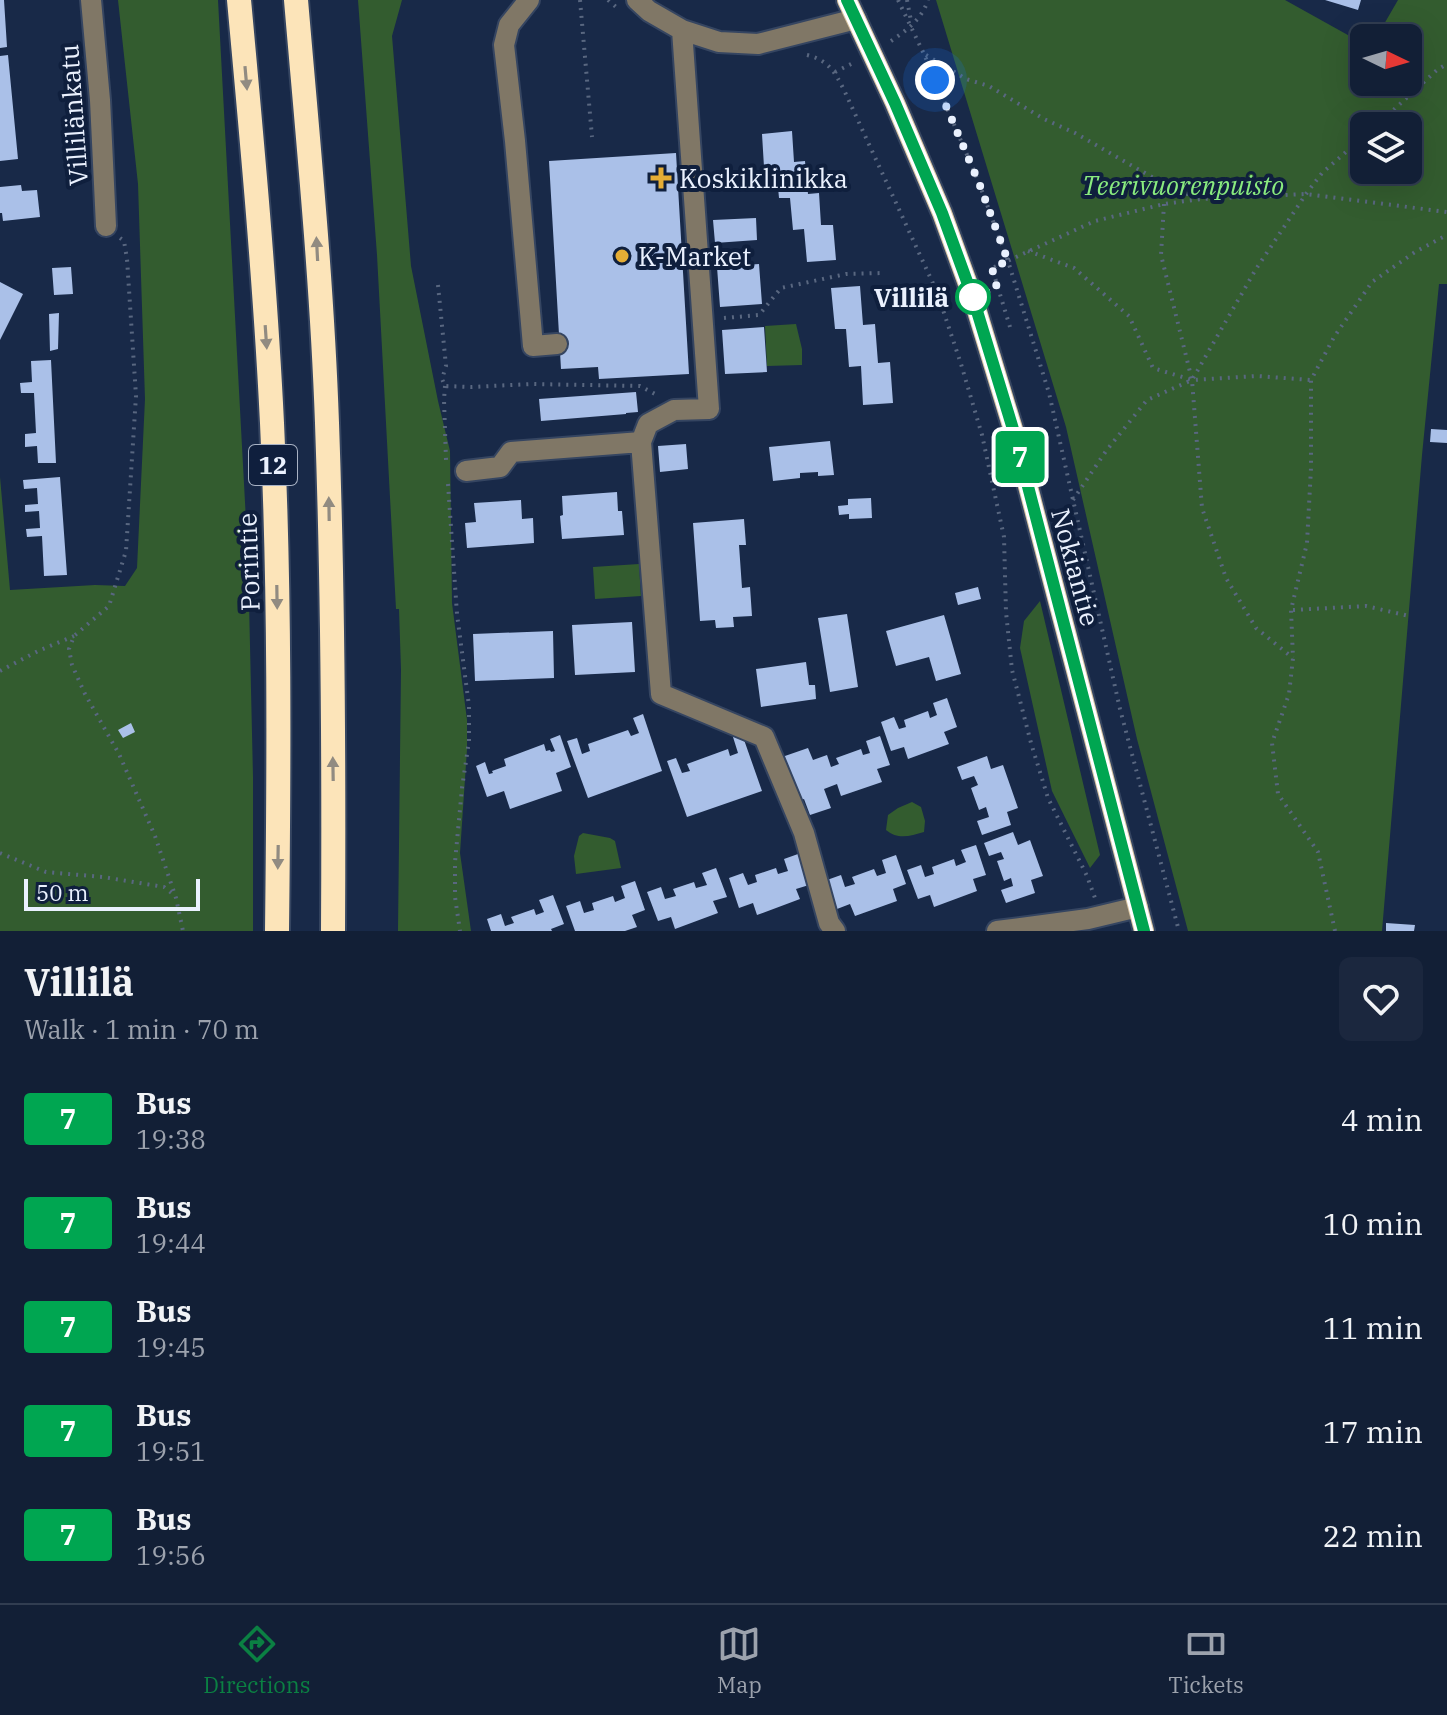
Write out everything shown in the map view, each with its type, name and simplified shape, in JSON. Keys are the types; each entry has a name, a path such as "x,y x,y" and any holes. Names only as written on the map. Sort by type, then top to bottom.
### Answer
{"highway":[{"name":"Porintie","path":"239,0 260,232 272,422 278,595 277,931"},
{"name":"12","path":"296,0 316,223 327,421 333,931"}],"main road":[{"name":"Nokiantie","path":"852,9 942,213 973,298 1013,429 1144,931"}],"street":[{"name":"Villilänkatu","path":"91,0 106,226"},
{"path":"529,0 509,25 504,45 533,346 557,344"},
{"path":"637,0 649,11 682,30 719,42 758,44 852,9"},
{"path":"682,30 709,409 674,410 648,424 641,442 661,694 764,737 804,833 829,923 835,931"},
{"path":"456,467 500,467 511,452 641,442"},
{"path":"997,931 1102,916 1138,907"}],"path":[{"path":"580,0 592,137"},
{"path":"898,0 979,183 1008,261 1049,393 1120,709 1179,931"},
{"path":"907,0 912,27"},
{"path":"924,54 966,79 989,86 1171,188 1201,199"},
{"path":"1392,112 1447,64"},
{"path":"835,72 937,292 961,364 982,435 1004,537 1006,612 1012,670 1048,798 1087,876 1102,916"},
{"path":"1192,380 1256,269 1306,194 1322,173 1350,148"},
{"path":"1010,327 992,268 1095,221 1164,204 1201,199 1306,194 1447,212"},
{"path":"1164,204 1161,255 1192,380 1202,508 1226,578 1256,628 1293,658"},
{"path":"0,671 74,636 109,606 126,551 136,396 124,241 106,226"},
{"path":"1335,931 1318,852 1278,794 1272,743 1289,694 1293,658 1291,610 1307,543 1311,380 1334,337 1372,282 1415,252 1447,235"},
{"path":"1028,251 1074,268 1129,316 1153,368 1192,380"},
{"path":"703,320 759,315 781,288 846,274 883,273"},
{"path":"438,285 446,366 442,379 444,400 456,467"},
{"path":"1073,500 1106,451 1147,400 1192,380 1257,376 1311,380"},
{"path":"445,386 640,386 655,393 674,410"},
{"path":"447,480 457,614 469,706 469,741 455,862 455,897 460,931"},
{"path":"1291,610 1366,606 1409,616"},
{"path":"74,636 69,649 72,665 119,754 155,836 176,898 183,931"},
{"path":"0,853 46,872 164,887 176,898"}],"green space":[{"path":"118,0 218,0 248,558 253,931 0,931 0,477 10,590 125,586 137,568 145,399 138,184"},
{"path":"358,0 402,0 392,36 411,266 450,451 452,603 467,720 460,853 471,931 398,931 399,609 396,609 377,255"},
{"name":"Teerivuorenpuisto","path":"936,0 1285,0 1350,36 1350,96 1422,96 1422,24 1384,24 1398,0 1447,0 1447,284 1439,284 1382,931 1188,931 1137,739 1066,427"},
{"path":"796,324 802,365 767,366 765,326"},
{"path":"639,564 641,596 595,599 593,567"},
{"path":"1040,601 1100,855 1090,868 1052,791 1020,648 1024,621"},
{"path":"912,802 921,807 924,832 900,836 886,830 888,815"},
{"path":"583,833 615,841 621,868 576,874 574,856 579,836"}],"building":[{"path":"0,0 4,0 7,47 0,48"},
{"path":"1325,0 1361,0 1358,10"},
{"path":"8,55 18,159 0,161 0,56"},
{"path":"792,131 794,162 805,161 808,194 819,193 821,225 833,225 836,260 807,262 804,229 793,230 790,198 779,198 776,166 764,167 762,134"},
{"path":"676,153 689,374 599,379 598,367 561,369 549,161"},
{"path":"21,185 22,191 37,190 40,217 3,221 0,187"},
{"path":"756,218 757,240 715,243 713,220"},
{"path":"759,264 762,304 720,307 717,267"},
{"path":"71,267 73,294 54,295 52,268"},
{"path":"0,282 23,294 0,340"},
{"path":"860,286 863,325 875,324 878,363 890,362 893,403 863,405 861,366 849,367 846,329 835,329 831,288"},
{"path":"59,313 58,349 50,351 49,314"},
{"path":"764,327 767,372 725,374 722,330"},
{"path":"51,360 56,463 38,463 37,446 25,447 25,434 36,433 34,393 21,393 20,383 32,382 31,361"},
{"path":"636,392 638,412 541,421 539,399"},
{"path":"1431,429 1447,430 1447,443 1430,442"},
{"path":"830,441 834,475 800,473 800,478 773,481 769,447"},
{"path":"686,444 688,469 660,472 658,446"},
{"path":"60,477 67,575 44,576 42,536 27,537 26,529 40,528 39,511 25,512 25,505 38,504 37,488 24,489 23,480"},
{"path":"617,492 624,535 562,539 562,496"},
{"path":"871,498 872,518 849,519 849,514 839,515 838,506 848,505 848,499"},
{"path":"521,500 522,519 533,518 534,543 467,548 465,523 476,522 474,503"},
{"path":"744,519 746,545 739,545 742,588 750,587 752,616 733,617 734,627 716,628 715,620 700,621 693,523"},
{"path":"978,587 981,599 958,605 955,593"},
{"path":"847,614 858,687 830,692 818,618"},
{"path":"944,615 961,674 936,681 929,657 896,666 886,631"},
{"path":"632,622 635,672 575,675 572,625"},
{"path":"553,631 554,678 475,681 473,634"},
{"path":"806,662 809,685 815,685 816,699 761,707 756,669"},
{"path":"947,698 957,727 944,732 949,744 908,759 904,747 891,751 881,722 894,717 899,729 906,727 904,720 928,711 930,718 937,715 933,703"},
{"path":"643,714 662,771 588,798 567,741 577,738 582,754 590,751 588,744 628,730 631,736 639,733 633,718"},
{"path":"131,723 135,732 123,738 118,730"},
{"path":"742,734 762,791 687,817 667,761 676,758 682,773 690,771 687,764 728,749 730,756 738,753 733,737"},
{"path":"560,735 571,767 556,773 562,791 510,809 504,791 487,797 476,766 485,762 489,774 506,766 504,759 544,744 546,751 555,751 550,739"},
{"path":"880,736 890,765 877,769 882,782 841,796 837,784 824,789 831,808 810,815 804,799 798,801 782,757 808,748 813,760 827,755 831,767 839,764 836,758 861,749 863,755 870,753 866,741"},
{"path":"987,756 991,769 1003,765 1018,808 1007,812 1011,825 982,835 977,821 989,817 986,807 979,810 971,788 978,785 974,776 962,780 957,767"},
{"path":"1013,832 1018,845 1030,840 1043,876 1031,880 1035,893 1006,903 1001,890 1013,886 1011,878 1004,881 997,861 1004,859 1001,852 989,856 984,843"},
{"path":"976,845 986,875 973,879 977,891 934,907 930,895 918,899 907,870 921,865 925,877 934,874 932,867 954,859 956,866 966,862 961,850"},
{"path":"798,854 809,885 796,889 800,899 757,915 753,903 739,908 729,878 743,873 748,885 757,882 755,875 776,868 778,874 788,871 784,859"},
{"path":"896,855 906,884 893,889 897,901 855,916 850,904 837,909 827,880 841,875 845,887 855,884 852,877 874,869 877,876 886,873 882,860"},
{"path":"716,868 727,897 713,901 718,913 675,929 671,917 658,921 647,892 661,887 665,899 676,896 673,889 694,882 696,888 707,885 702,873"},
{"path":"635,881 645,910 632,915 637,927 625,931 575,931 566,906 580,901 584,913 594,910 592,903 613,896 615,902 625,898 621,886"},
{"path":"553,895 564,924 552,931 491,931 487,919 501,914 505,926 514,923 511,917 534,909 536,915 544,912 539,900"},
{"path":"1386,923 1415,925 1414,931 1386,931"}],"bus line":[{"name":"7","path":"847,0 942,213 973,298 1013,429 1144,931"}],"place":[{"name":"Koskiklinikka","path":"661,178"},
{"name":"K-Market","path":"622,256"},
{"name":"Villilä","path":"973,297"}],"route":[{"path":"935,80 1008,261 992,268 997,288 973,297"}]}
